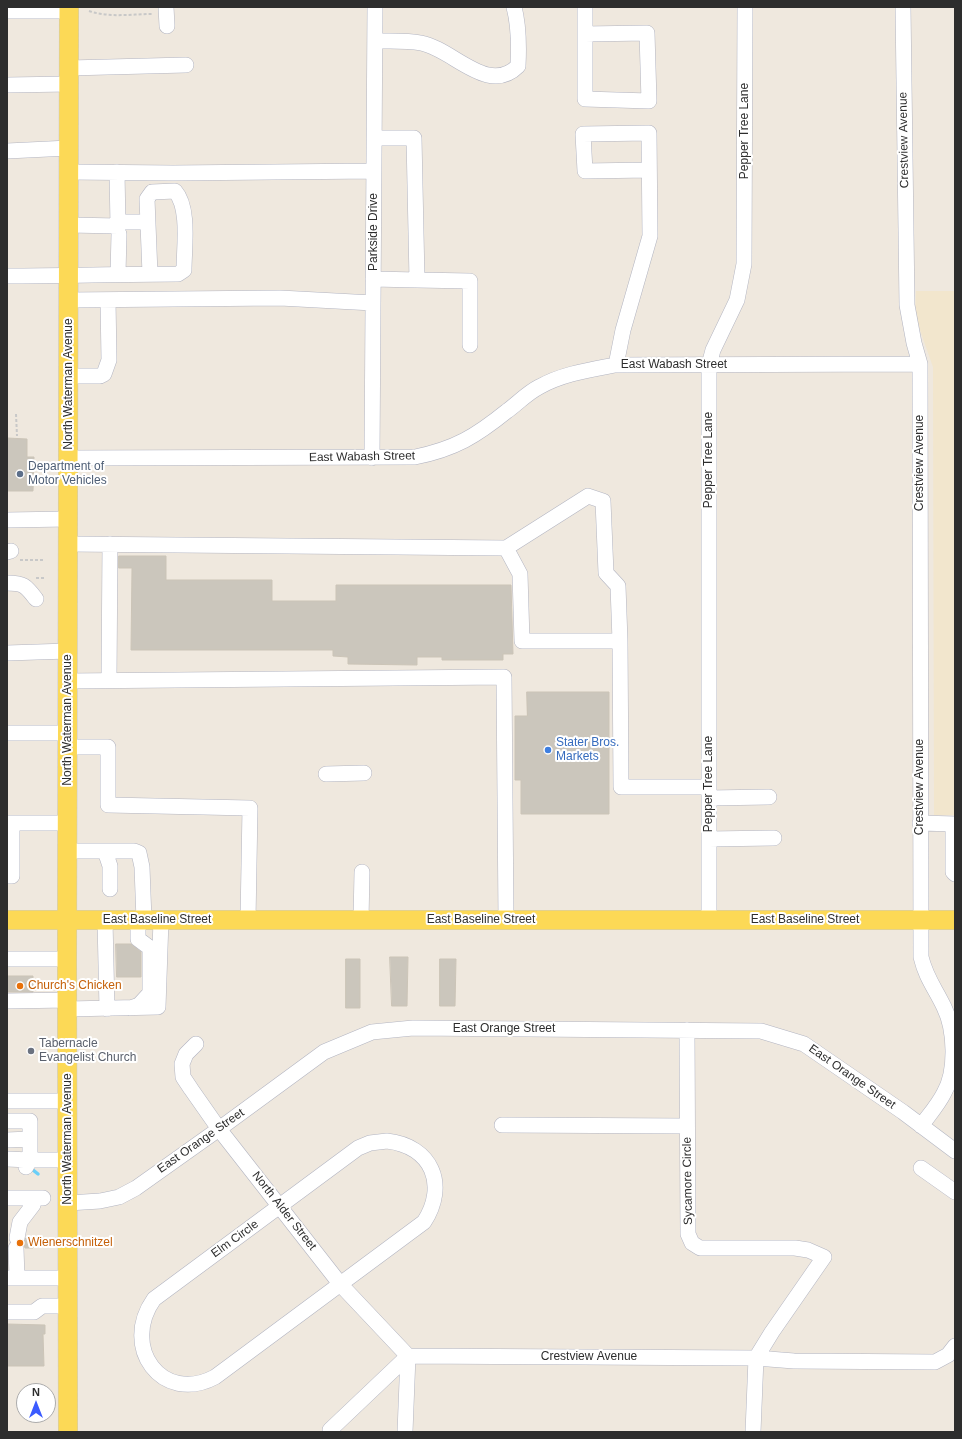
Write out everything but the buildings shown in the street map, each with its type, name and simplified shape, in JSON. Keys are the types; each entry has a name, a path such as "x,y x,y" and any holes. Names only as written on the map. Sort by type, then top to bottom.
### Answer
{"main road":[{"name":"North Waterman Avenue","path":"68,1432 67,959 69,9"},
{"name":"East Baseline Street","path":"7,920 955,920"}],"street":[{"path":"166,7 167,26"},
{"name":"Parkside Drive","path":"372,458 375,7"},
{"path":"375,41 422,43 445,52 474,70 492,77 509,74 518,66 518,22 514,7"},
{"path":"584,7 585,99 650,101 647,33 585,34"},
{"name":"Pepper Tree Lane","path":"709,920 709,365 713,350 737,300 744,264 745,7"},
{"name":"Crestview Avenue","path":"903,7 907,304 920,364 921,957 924,973 945,1007 953,1033 952,1063 945,1092 921,1126"},
{"path":"7,11 69,9"},
{"path":"7,85 69,76 186,65"},
{"path":"616,365 623,330 650,236 650,170 649,133 584,134 585,171 650,170"},
{"path":"374,138 414,138 418,280"},
{"path":"7,151 69,148"},
{"path":"69,172 173,173 374,171"},
{"path":"117,172 118,274"},
{"path":"7,276 178,274 184,270 184,213 179,195 175,191 152,192 147,199 146,205 150,274"},
{"path":"69,225 118,226 118,228 147,222"},
{"path":"374,279 470,281 470,346"},
{"path":"69,300 280,298 373,303"},
{"path":"69,376 100,376 104,374 109,360 108,300"},
{"name":"East Wabash Street","path":"68,458 415,457 440,452 464,441 488,426 538,387 580,371 616,365 920,364"},
{"path":"68,544 506,548 588,496 603,501 606,573 618,586 621,786 769,797"},
{"path":"7,520 68,519"},
{"path":"109,680 110,544"},
{"path":"506,548 520,574 522,640 620,641"},
{"path":"7,583 20,583 28,588 36,599"},
{"path":"7,653 68,651"},
{"path":"68,681 504,677 506,920"},
{"path":"7,733 68,740 108,747 108,805 250,808 248,920"},
{"path":"326,774 364,773"},
{"path":"7,876 12,876 10,823 68,823"},
{"path":"920,823 954,824 953,872 955,874"},
{"path":"709,839 774,838"},
{"path":"7,1000 107,1009 158,1007 142,867 139,853 134,851 68,851"},
{"path":"103,851 109,858 110,889"},
{"path":"361,920 362,872"},
{"path":"105,920 107,1009"},
{"path":"125,1009 139,1005 150,993 150,948 138,939 147,920"},
{"path":"7,959 67,959"},
{"name":"East Orange Street","path":"68,1203 100,1201 119,1197 136,1188 220,1129 324,1052 372,1032 413,1028 761,1031 804,1044 955,1151"},
{"name":"Sycamore Circle","path":"687,1030 688,1234 692,1243 700,1248 795,1248 808,1250 824,1257 772,1332 756,1358"},
{"name":"North Alder Street","path":"191,1049 182,1064 183,1077 220,1129 341,1285 408,1356"},
{"path":"7,1101 68,1101"},
{"path":"7,1121 30,1121 30,1160 27,1167 7,1168"},
{"path":"502,1125 687,1126"},
{"path":"7,1140 30,1139"},
{"name":"Elm Circle","path":"378,1142 397,1142 416,1151 425,1159 431,1168 436,1188 435,1198 428,1215 419,1227 341,1285 209,1380 193,1384 173,1381 155,1370 148,1362 143,1351 141,1330 146,1312 154,1299 363,1145 378,1142"},
{"path":"7,1159 68,1160"},
{"path":"921,1168 955,1192"},
{"path":"7,1198 38,1198 20,1222 12,1278 68,1278"},
{"path":"7,1312 34,1312 42,1306 68,1306"},
{"path":"753,1432 756,1358 794,1361 935,1362 948,1355 955,1346"},
{"path":"330,1430 408,1356"},
{"path":"405,1432 408,1356"},
{"name":"Crestview Avenue","path":"408,1356 756,1358"}],"path":[{"path":"89,11 100,15 119,16 152,14"},
{"path":"16,414 17,436"},
{"path":"12,555 44,560"}],"shaded area":[{"path":"916,291 955,291 955,815 934,815 933,367 915,316"}],"waterway":[{"path":"33,1170 38,1174"}],"place":[{"name":"Department of Motor Vehicles","path":"20,474"},
{"name":"Stater Bros. Markets","path":"548,750"},
{"name":"Church's Chicken","path":"20,986"},
{"name":"Tabernacle Evangelist Church","path":"31,1051"},
{"name":"Wienerschnitzel","path":"20,1243"}]}
